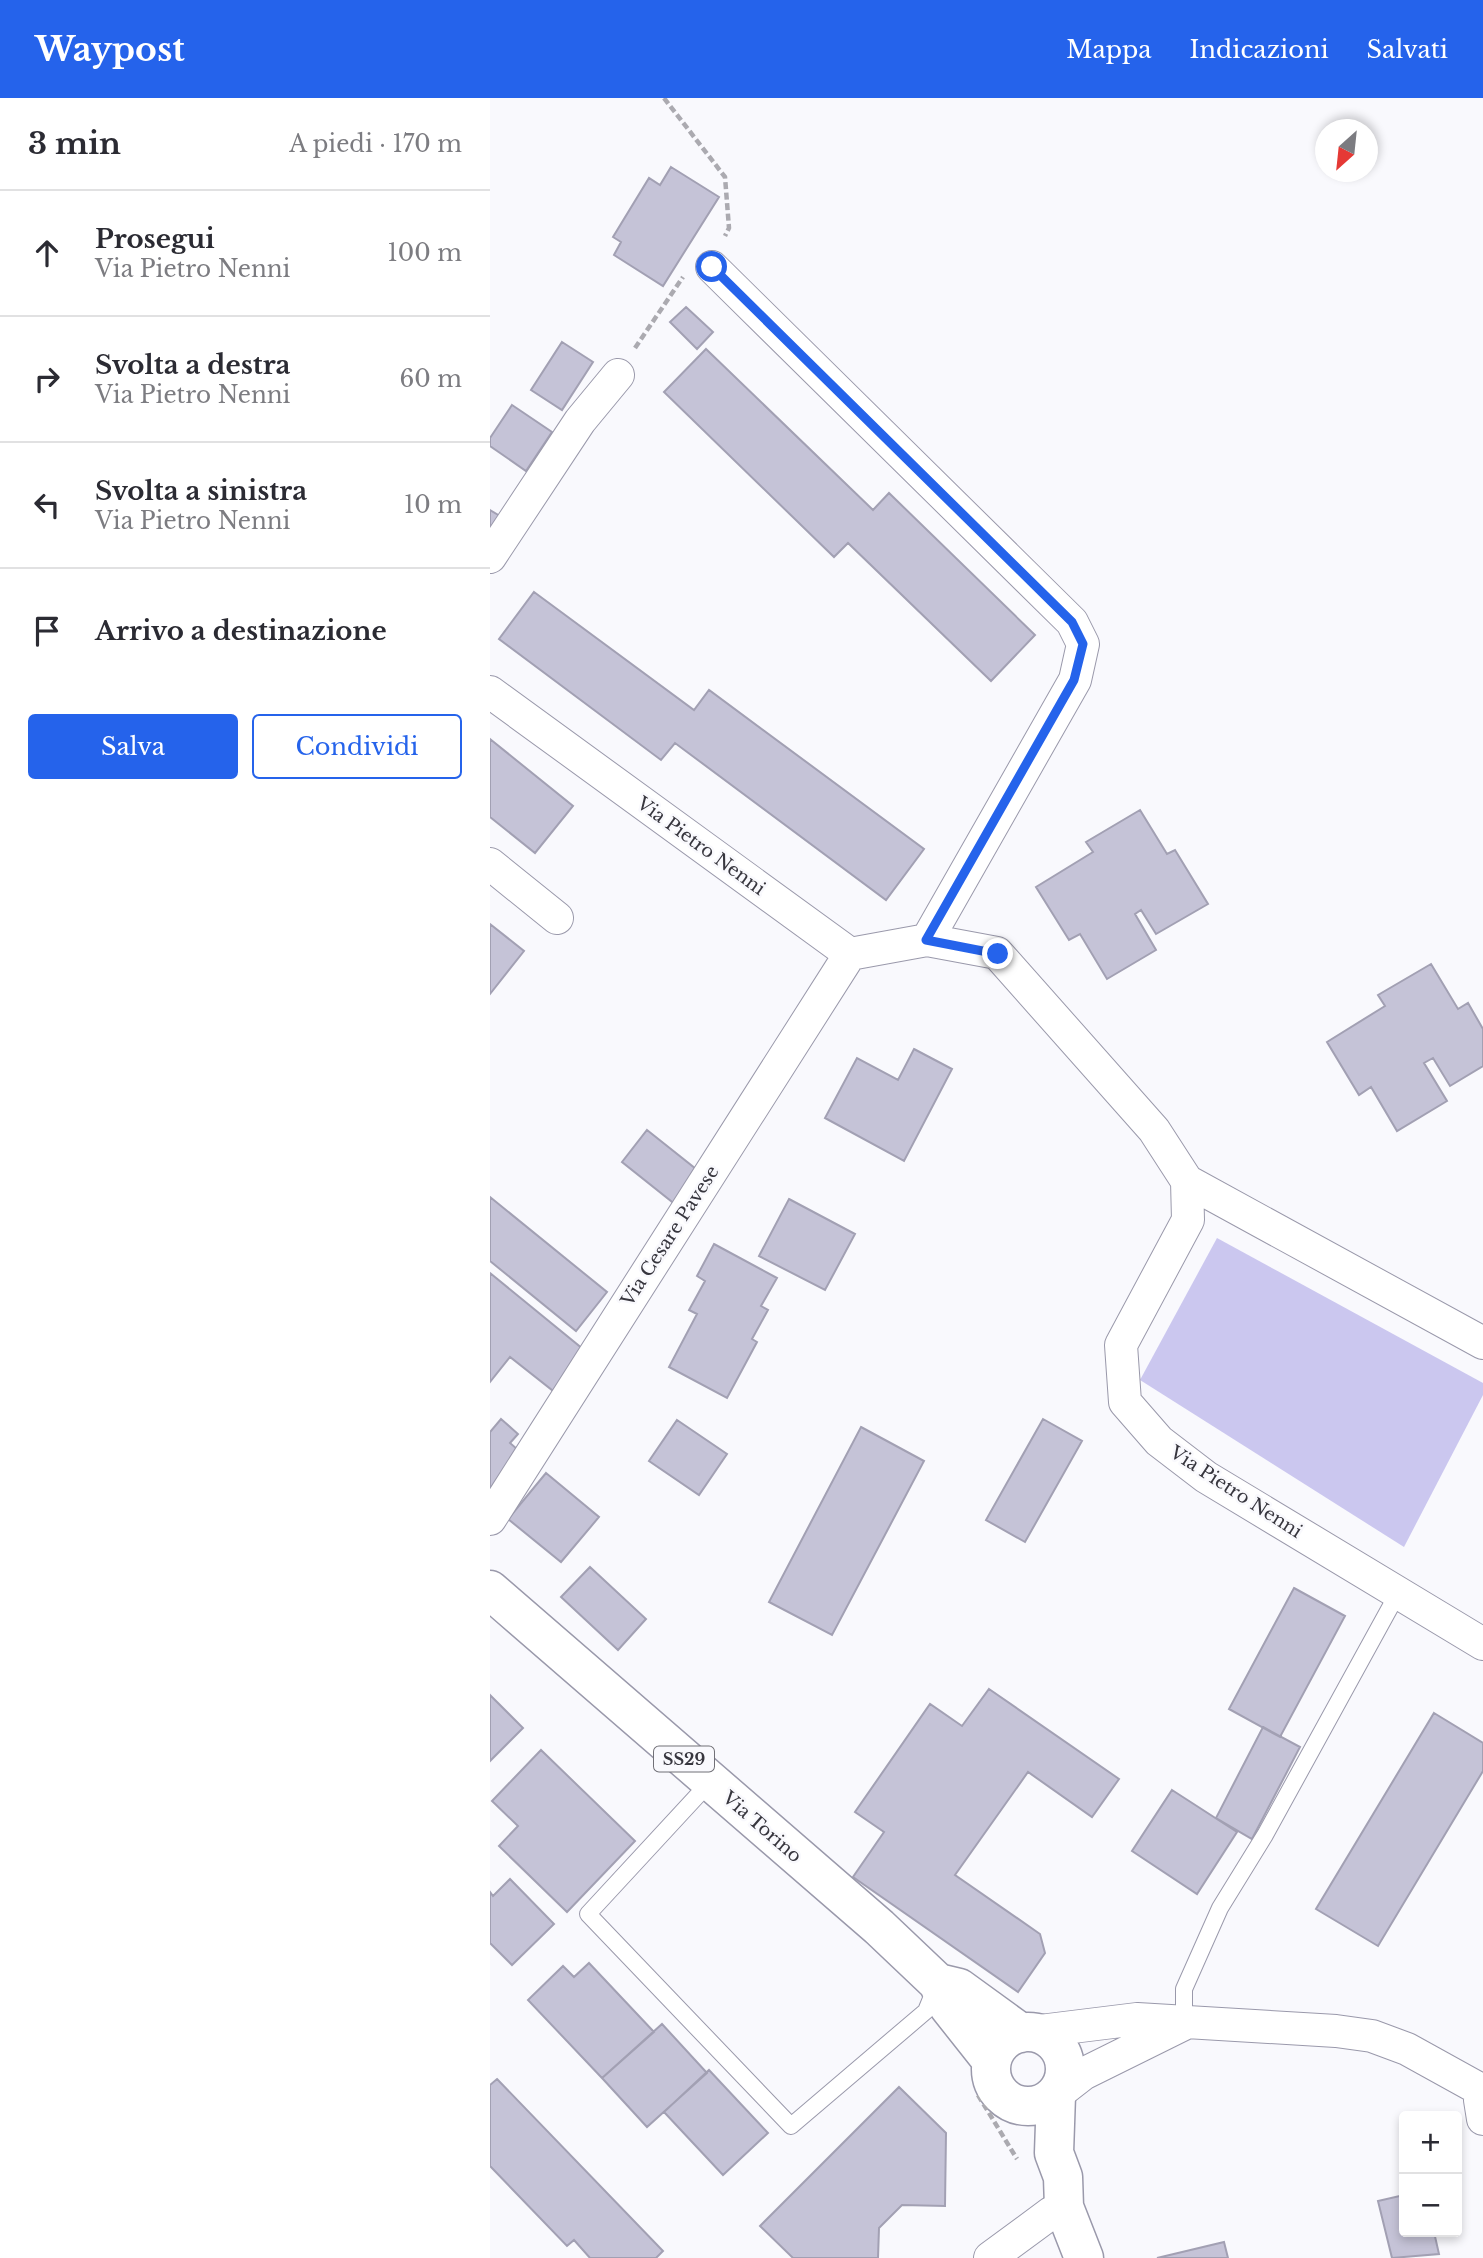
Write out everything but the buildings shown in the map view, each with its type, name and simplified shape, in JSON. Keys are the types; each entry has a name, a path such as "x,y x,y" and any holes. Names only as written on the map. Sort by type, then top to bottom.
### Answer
{"main road":[{"name":"Via Torino","path":"490,1590 878,1927 938,1983 982,2073 991,2080 1002,2097 1010,2102 1026,2126 1044,2183 1064,2207 1084,2258"},
{"name":"Via Torino","path":"938,1983 959,1988 1026,2032 1044,2035 1061,2051 1065,2074 1055,2095 1054,2153 1063,2177 1064,2207"},
{"path":"982,2073 1002,2042 1026,2032"},
{"path":"1010,2102 1029,2107 1048,2101 1055,2095"}],"street":[{"path":"712,267 1072,622 1083,644 1074,680 926,940"},
{"path":"490,557 580,421 618,375"},
{"name":"Via Pietro Nenni","path":"490,692 850,954"},
{"path":"490,864 556,918"},
{"path":"850,954 926,940 998,954 1154,1130 1187,1181 1483,1343"},
{"name":"Via Cesare Pavese","path":"490,1519 850,954"},
{"name":"Via Pietro Nenni","path":"1187,1181 1188,1220 1121,1345 1125,1402 1159,1441 1206,1477 1483,1644"},
{"path":"1026,2032 1137,2019 1184,2024 1336,2031 1372,2036 1407,2049 1483,2091 1480,2100 1483,2119"},
{"path":"1055,2095 1083,2074 1184,2024"},
{"path":"990,2258 1051,2213 1064,2207"}],"lane":[{"path":"1184,2024 1184,1989 1220,1908 1265,1835 1398,1593"},
{"path":"710,1782 589,1914 791,2126 926,2011 938,1983"}],"path":[{"path":"618,375 680,278 712,267 729,228 725,177 664,98"},
{"path":"982,2073 1021,2166"}],"shaded area":[{"path":"1217,1238 1483,1383 1483,1395 1404,1547 1140,1380"}],"route":[{"path":"712,267 1072,622 1083,644 1074,680 926,940 998,954"}]}
